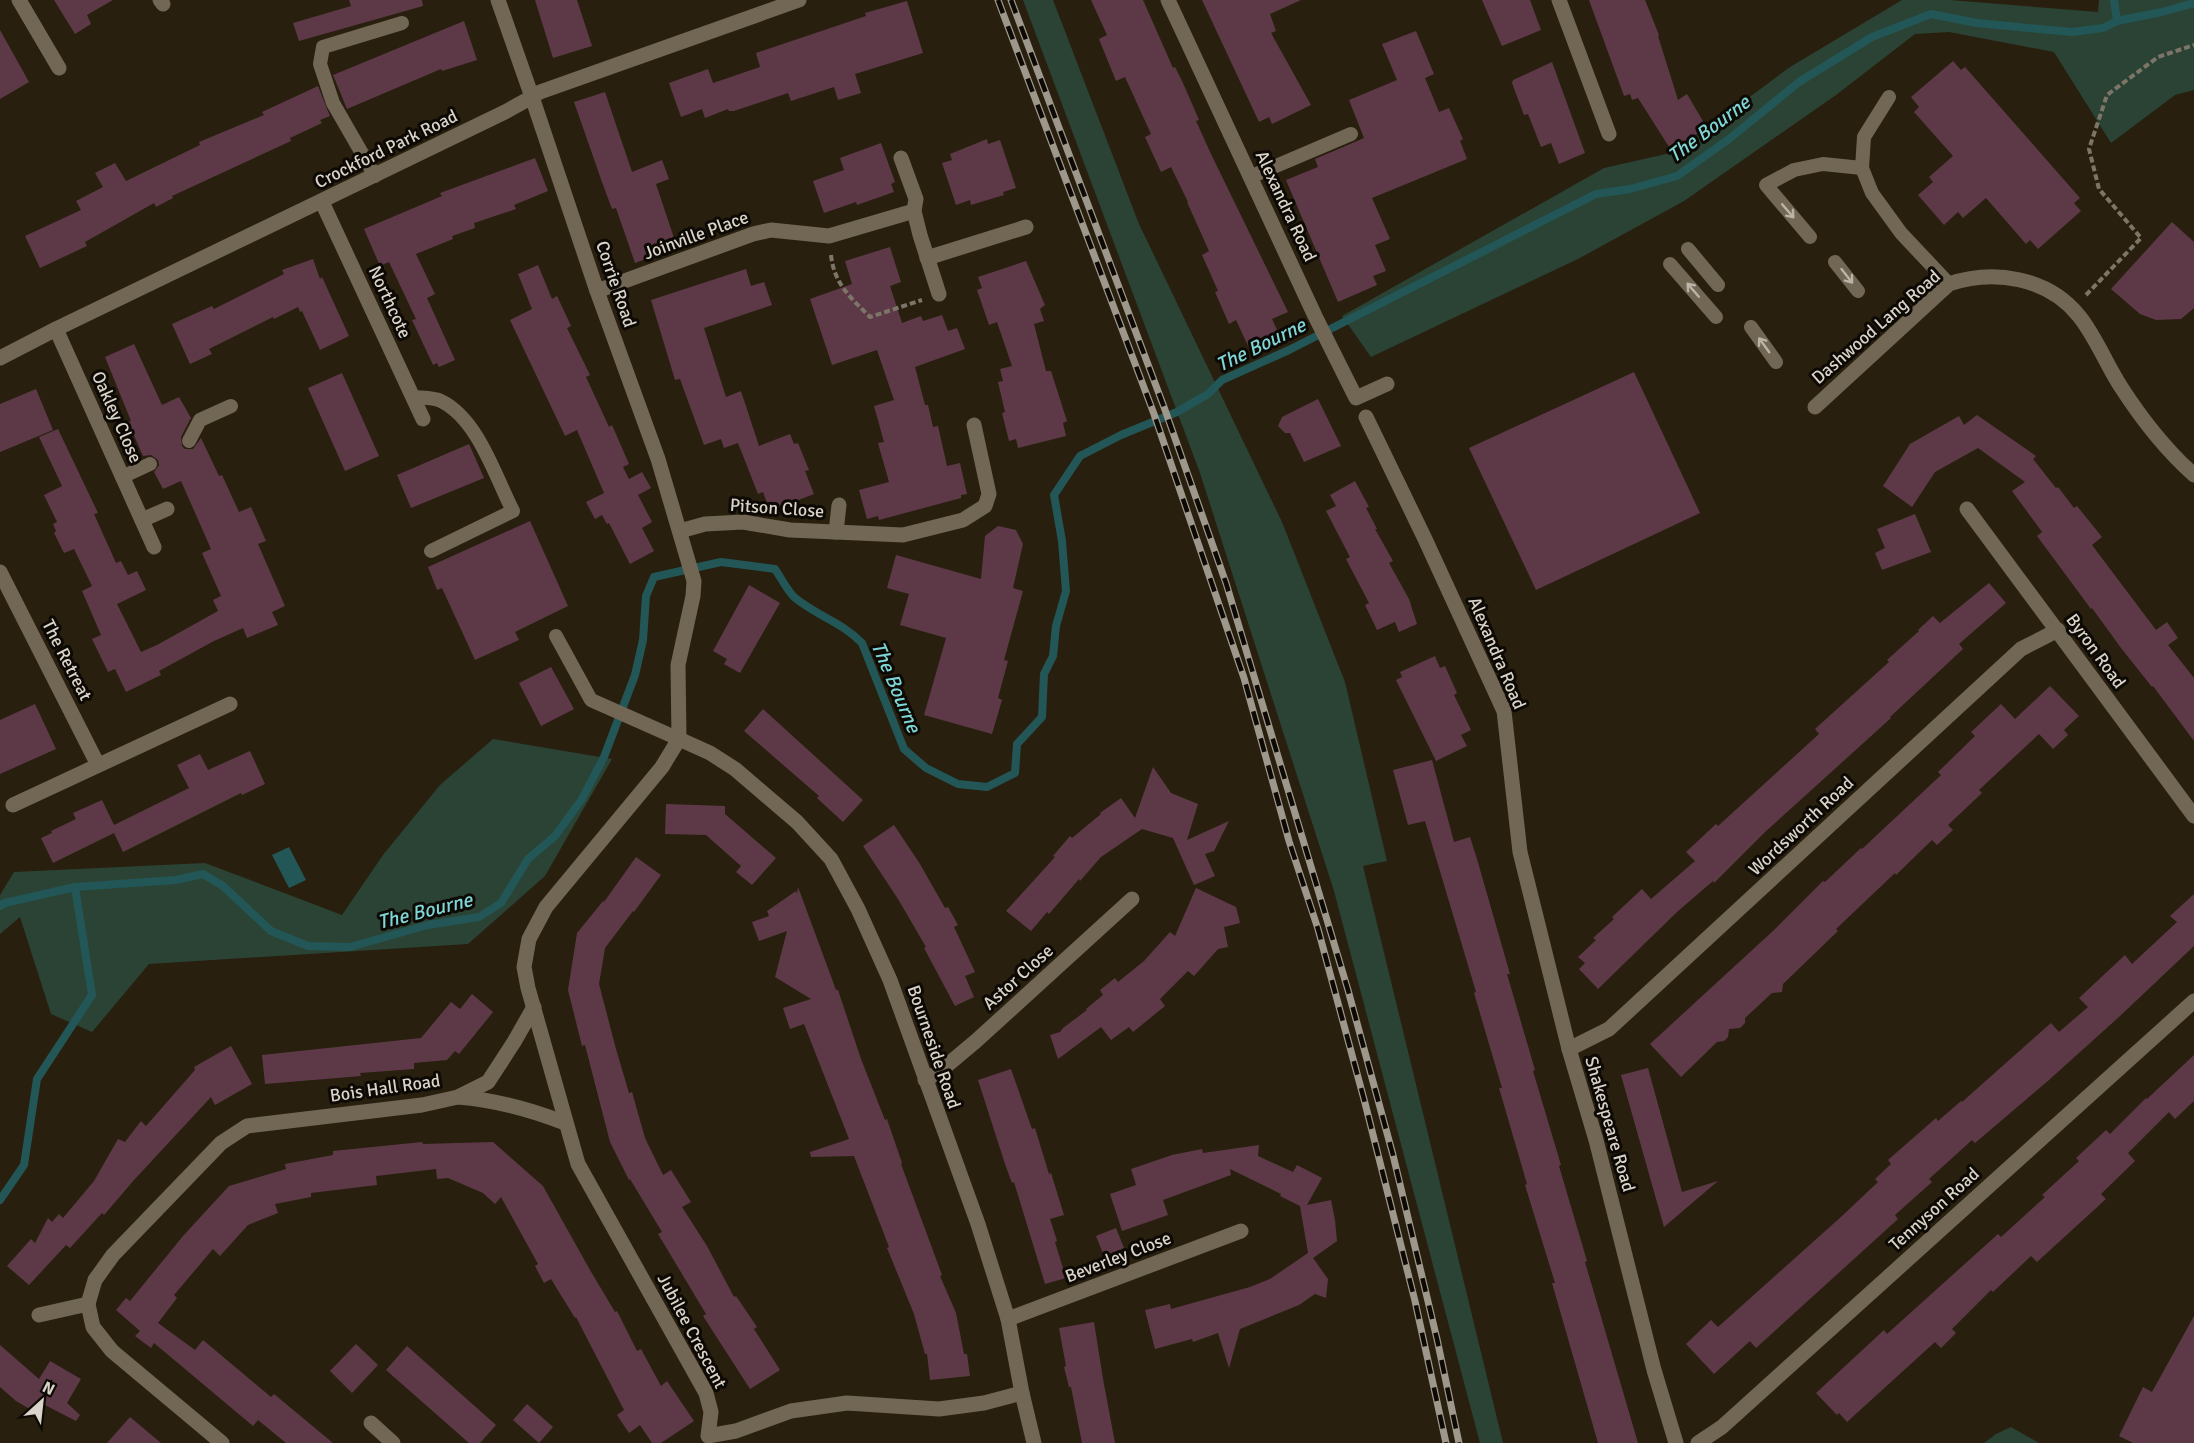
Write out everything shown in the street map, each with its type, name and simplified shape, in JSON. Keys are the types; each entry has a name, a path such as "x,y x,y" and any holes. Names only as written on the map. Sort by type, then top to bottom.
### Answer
{"street":[{"path":"19,0 59,68"},
{"name":"Corrie Road","path":"498,0 597,291 658,459 694,581 693,596 678,664 679,739"},
{"name":"Crockford Park Road","path":"0,358 505,112 540,92 799,0"},
{"name":"Alexandra Road","path":"1168,0 1315,316 1356,398 1387,384"},
{"path":"1559,0 1609,134"},
{"path":"901,158 916,199 914,212 939,294"},
{"name":"Northcote","path":"322,202 423,419"},
{"name":"Joinville Place","path":"597,291 753,234 771,230 829,236 914,212"},
{"path":"927,258 1026,227"},
{"name":"Dashwood Lang Road","path":"1815,406 1949,284 1964,279 1990,276 2015,278 2043,288 2073,310 2097,343 2120,386 2144,419 2194,475"},
{"name":"Oakley Close","path":"56,329 154,548"},
{"name":"Alexandra Road","path":"1366,417 1504,711 1516,814"},
{"name":"Pitson Close","path":"680,531 705,524 743,522 790,530 903,535 963,520 985,506 989,494 974,425"},
{"name":"Pitson Close","path":"836,532 839,505"},
{"path":"142,520 167,509"},
{"name":"Byron Road","path":"1967,509 2194,816"},
{"name":"The Retreat","path":"0,572 98,765"},
{"name":"Wordsworth Road","path":"1569,1049 1609,1029 2021,649 2058,630"},
{"path":"13,805 230,704"},
{"path":"534,1007 524,967 529,939 546,907 662,767 679,739"},
{"name":"Bourneside Road","path":"679,739 710,753 735,769 796,822 831,859 858,909 890,980 978,1224 1008,1319 1034,1443"},
{"name":"Shakespeare Road","path":"1516,814 1520,852 1569,1049 1596,1140 1654,1370 1676,1443"},
{"name":"Astor Close","path":"925,1080 976,1041 1132,899"},
{"name":"Tennyson Road","path":"1698,1443 1722,1427 2194,1001"},
{"name":"Bois Hall Road","path":"88,1304 95,1281 113,1255 221,1143 247,1126 422,1105 458,1097 488,1082 534,1007"},
{"name":"Jubilee Crescent","path":"534,1007 578,1164 706,1393 711,1412 706,1439 791,1411 835,1404 939,1409 984,1403 1022,1393"},
{"path":"458,1097 490,1100 533,1111 565,1123"},
{"name":"Beverley Close","path":"1008,1319 1241,1232"},
{"path":"39,1314 88,1304 93,1328 112,1351 222,1443"},
{"path":"370,1423 393,1443"}],"lane":[{"path":"375,176 333,103 320,64 323,47 402,22"},
{"path":"1889,97 1863,137 1862,168 1872,194 1901,234 1949,284"},
{"path":"1250,177 1351,134"},
{"path":"1810,237 1766,185 1794,170 1823,164 1862,168"},
{"path":"1688,249 1718,285"},
{"path":"1835,261 1858,291"},
{"path":"1670,264 1716,317"},
{"path":"1751,327 1776,362"},
{"path":"413,397 439,399 459,413 477,437 513,511 431,551"},
{"path":"189,441 200,420 231,405"},
{"path":"122,477 150,464"},
{"path":"556,636 591,700 679,739"}],"path":[{"path":"2073,310 2141,238 2099,189 2089,149 2107,95 2158,57 2194,45"},
{"path":"829,236 832,264 839,284 870,317 939,294"}],"green space":[{"path":"1023,0 1053,0 1139,224 1282,522 1345,682 1387,861 1363,866 1503,1443 1480,1443 1334,891 1200,473"},
{"path":"1902,0 1950,0 2098,12 2099,0 2194,0 2194,90 2175,95 2111,143 2054,52 1949,32 1915,34 1836,95 1684,201 1578,259 1371,357 1342,316 1604,168 1675,152 1790,67"},
{"path":"493,739 612,759 545,876 468,944 149,964 92,1032 51,1014 20,917 0,934 0,895 14,872 205,863 342,915 383,855 440,785"},
{"path":"2011,1427 2039,1443 1984,1443"}],"water":[{"path":"289,847 306,880 289,888 272,855"}],"building":[{"path":"54,0 113,0 87,15 91,24 75,34"},
{"path":"349,0 422,0 423,6 299,41 293,23 351,6"},
{"path":"535,0 577,0 592,46 553,58"},
{"path":"1091,0 1143,0 1173,68 1175,67 1183,83 1199,120 1196,121 1211,154 1288,312 1272,319 1279,334 1249,348 1236,320 1229,324 1202,255 1209,251 1171,167 1161,172 1145,137 1151,134 1125,77 1116,81 1099,39 1107,35"},
{"path":"1202,0 1301,0 1270,14 1276,31 1271,33 1311,105 1272,124 1269,117 1259,122"},
{"path":"1482,0 1530,0 1541,30 1502,46"},
{"path":"1589,0 1645,0 1659,35 1678,100 1687,94 1707,128 1671,150 1638,98 1632,100 1630,94 1624,96"},
{"path":"907,1 923,53 855,74 861,93 838,100 834,87 791,101 788,93 734,111 728,109 705,118 702,109 681,117 669,83 708,69 713,83 760,67 756,53 866,16 865,13"},
{"path":"464,21 477,60 442,71 441,69 347,109 333,75"},
{"path":"0,30 29,82 0,99"},
{"path":"1416,31 1434,74 1425,78 1439,112 1449,108 1463,139 1460,141 1467,159 1372,198 1390,239 1375,245 1386,271 1373,276 1377,285 1338,302 1286,180 1318,167 1315,159 1364,138 1349,100 1397,80 1382,44"},
{"path":"1953,61 1961,70 1965,67 2080,198 2074,203 2081,211 2038,249 2030,240 2026,244 1986,198 1963,218 1958,212 1944,225 1918,195 1933,182 1929,177 1953,156 1914,112 1919,107 1911,97"},
{"path":"1552,62 1585,153 1559,164 1551,143 1541,147 1528,114 1524,115 1512,83 1513,80"},
{"path":"318,86 330,116 320,120 322,123 290,138 291,141 172,196 173,198 156,207 154,203 85,242 87,246 40,268 25,236 81,210 76,201 103,187 95,173 115,163 126,181 200,145 199,142 264,115 262,112"},
{"path":"605,92 632,172 662,160 669,179 656,184 676,244 652,252 654,256 635,263 616,208 612,209 574,102"},
{"path":"987,139 988,144 1000,140 1016,188 1003,192 1004,195 971,205 970,200 956,205 942,163 952,160 950,154"},
{"path":"881,143 895,182 891,184 894,192 857,205 856,202 824,213 813,181 844,170 840,158"},
{"path":"535,158 548,191 514,205 516,209 474,223 475,228 452,236 453,239 416,254 435,294 427,298 455,360 439,367 437,363 433,365 412,320 416,319 389,262 380,266 364,229 442,196 440,193"},
{"path":"2172,222 2194,242 2194,308 2181,319 2156,320 2140,314 2111,289"},
{"path":"890,247 901,282 890,286 902,323 921,316 923,321 942,315 948,331 957,328 965,349 915,367 933,427 938,426 947,466 960,463 967,494 961,495 961,498 879,520 878,516 867,519 859,490 889,482 878,443 884,442 874,406 894,400 877,350 832,365 810,299 852,284 845,261"},
{"path":"313,259 320,279 322,277 349,336 320,350 298,307 209,349 212,354 190,364 172,324 212,306 214,309 284,274 282,270"},
{"path":"1026,261 1045,305 1040,309 1044,321 1034,324 1046,371 1051,371 1067,421 1063,423 1066,436 1018,448 1016,439 1009,441 998,382 1003,381 1000,369 1012,366 997,322 989,325 977,290 982,288 978,277"},
{"path":"538,265 552,299 557,296 571,326 567,328 590,375 586,377 609,427 612,425 629,464 623,467 629,479 642,472 651,488 638,495 652,522 642,528 654,551 630,564 609,523 607,524 602,515 595,519 586,502 604,493 577,430 565,436 510,320 532,309 518,274"},
{"path":"746,269 751,286 764,282 772,305 704,328 726,397 741,391 759,446 790,434 794,444 798,443 809,470 805,471 814,494 770,511 763,492 758,494 738,443 724,448 721,439 704,445 680,379 675,380 651,300"},
{"path":"134,344 162,405 179,397 191,418 181,437 182,446 185,449 193,449 201,438 239,512 251,507 266,541 258,544 285,606 272,612 278,625 247,638 243,628 159,671 161,675 126,692 115,669 108,672 92,639 101,635 82,591 92,586 74,549 64,553 54,533 56,531 53,524 57,522 44,495 62,486 39,437 58,429 98,513 94,514 116,563 121,561 128,575 137,571 146,590 117,604 141,652 218,611 213,600 221,596 202,553 211,549 181,481 163,489 154,472 159,465 158,460 151,455 143,456 128,422 131,421 105,357"},
{"path":"1634,372 1700,513 1536,590 1469,448"},
{"path":"342,373 379,456 345,471 308,388"},
{"path":"36,389 53,430 0,452 0,404"},
{"path":"1318,399 1341,446 1304,462 1290,433 1285,433 1278,426 1282,417"},
{"path":"1977,415 2036,456 2033,459 2056,488 2058,487 2074,508 2077,506 2102,537 2092,545 2156,630 2167,622 2178,638 2168,645 2194,678 2194,741 2037,536 2042,532 2012,491 2025,482 1978,448 1935,472 1912,507 1883,486 1910,444 1959,416 1964,425"},
{"path":"469,444 484,478 411,508 397,475"},
{"path":"1355,481 1369,507 1366,508 1377,529 1375,529 1393,561 1389,563 1409,599 1417,624 1399,632 1395,622 1377,630 1365,605 1369,603 1346,559 1350,557 1326,511 1336,506 1330,495"},
{"path":"1915,514 1931,552 1882,570 1875,553 1885,548 1877,529"},
{"path":"530,521 568,606 515,632 519,640 475,660 442,588 437,590 428,567"},
{"path":"998,526 1016,530 1023,544 1013,588 1023,591 1004,660 1008,661 998,698 1002,700 992,734 924,715 946,638 900,625 909,594 887,588 896,555 981,579 985,536"},
{"path":"1989,583 2006,603 1959,644 1963,649 1764,833 1714,883 1713,881 1677,912 1598,989 1579,969 1585,963 1578,957 1596,940 1593,938 1614,919 1612,917 1642,889 1651,899 1695,861 1686,852 1819,734 1815,729 1889,662 1887,660 1918,630 1933,616 1940,623"},
{"path":"749,585 780,603 740,673 724,664 727,659 713,651"},
{"path":"1435,656 1440,668 1445,666 1457,693 1454,695 1471,730 1461,735 1467,746 1436,761 1396,680 1402,677 1400,672"},
{"path":"551,667 574,709 541,726 519,683"},
{"path":"2050,686 2079,716 2064,730 2068,735 2053,749 2039,734 1979,790 1982,793 1948,825 1953,830 1937,845 1932,840 1896,875 1895,873 1783,984 1782,992 1772,993 1745,1018 1745,1023 1740,1028 1729,1029 1728,1037 1724,1041 1717,1042 1681,1077 1650,1044 1774,930 1823,881 1825,882 1862,849 1941,775 1938,772 1975,736 1971,732 2001,704 2015,719"},
{"path":"35,704 56,749 0,774 0,720"},
{"path":"763,709 863,800 843,822 817,798 819,796 744,731"},
{"path":"250,751 265,784 242,795 241,793 123,852 114,833 53,863 41,838 76,819 73,813 102,800 114,825 189,788 177,765 200,754 208,770"},
{"path":"1432,760 1454,842 1470,837 1477,859 1510,974 1507,974 1535,1070 1533,1071 1587,1261 1585,1262 1638,1443 1598,1443 1552,1283 1555,1283 1525,1185 1527,1184 1499,1088 1502,1088 1474,993 1476,992 1425,821 1408,825 1393,770"},
{"path":"1153,767 1171,793 1198,804 1187,840 1229,821 1214,851 1205,854 1215,876 1194,885 1173,838 1142,829 1101,857 1031,931 1006,911 1055,857 1053,856 1070,836 1072,838 1100,813 1121,798 1135,818"},
{"path":"666,804 725,806 725,814 776,858 752,885 736,872 741,866 706,835 665,834"},
{"path":"894,825 958,925 954,927 975,972 965,976 974,997 955,1006 924,948 926,947 863,846"},
{"path":"636,857 661,875 605,948 599,984 629,1093 632,1092 645,1138 663,1175 671,1170 691,1202 682,1207 707,1246 734,1297 736,1296 757,1327 754,1329 780,1370 750,1389 703,1316 706,1314 658,1234 662,1232 629,1180 610,1142 568,990 577,933 604,902"},
{"path":"798,887 836,990 838,990 861,1059 885,1120 887,1119 942,1275 940,1276 956,1313 964,1354 967,1354 970,1376 930,1380 927,1354 925,1354 914,1314 887,1248 889,1247 854,1156 811,1157 810,1152 849,1139 804,1024 790,1029 783,1008 811,999 775,977 787,931 759,941 752,922 769,916 767,911 796,891 797,894"},
{"path":"1196,888 1236,907 1240,923 1224,927 1228,947 1218,949 1194,976 1188,971 1160,999 1165,1006 1133,1032 1129,1027 1111,1040 1101,1027 1058,1059 1050,1035 1060,1032 1087,1010 1103,995 1100,990 1115,978 1118,982 1144,961 1170,932 1175,936"},
{"path":"2194,894 2194,946 2049,1080 1975,1143 1972,1140 1929,1179 1932,1182 1895,1215 1898,1219 1756,1348 1750,1341 1714,1374 1686,1344 1711,1320 1718,1327 1842,1216 1878,1182 1875,1179 1891,1164 1888,1160 1936,1118 1938,1121 1962,1102 2051,1023 2059,1032 2088,1007 2079,998 2125,955 2132,964 2177,922 2170,916"},
{"path":"472,994 493,1012 459,1054 455,1051 447,1060 414,1063 414,1069 360,1073 361,1076 265,1084 262,1055 421,1038 451,1002 460,1009"},
{"path":"231,1046 252,1084 215,1105 211,1097 104,1215 102,1213 70,1248 66,1245 29,1285 7,1266 31,1239 35,1243 48,1218 52,1222 59,1214 63,1218 94,1181 118,1139 125,1142 141,1121 146,1126 195,1070 194,1067"},
{"path":"2194,1055 2194,1101 2175,1119 2169,1112 2128,1153 2135,1161 2101,1194 2106,1199 2037,1262 2031,1256 1993,1292 1991,1290 1952,1329 1956,1333 1941,1348 1935,1342 1847,1422 1816,1393 1884,1330 1887,1334 1998,1234 2001,1237 2045,1197 2042,1195 2079,1161 2076,1158 2106,1130 2110,1134"},
{"path":"1648,1068 1682,1192 1718,1181 1664,1227 1621,1075"},
{"path":"1011,1069 1032,1129 1035,1128 1064,1215 1050,1219 1066,1278 1045,1284 1014,1182 1012,1183 1005,1164 978,1080"},
{"path":"422,1142 423,1144 493,1142 543,1186 590,1270 615,1312 617,1311 637,1351 641,1349 661,1386 667,1381 694,1421 661,1443 652,1443 640,1425 629,1433 617,1415 624,1410 576,1317 551,1279 544,1283 535,1266 538,1264 501,1197 495,1204 483,1193 448,1178 437,1179 436,1169 376,1176 377,1185 311,1193 311,1197 275,1204 278,1213 248,1225 220,1256 213,1249 174,1295 177,1298 158,1323 195,1350 203,1340 271,1397 274,1394 333,1443 286,1443 258,1420 253,1426 154,1343 151,1348 135,1336 140,1331 116,1310 126,1298 130,1301 183,1236 229,1186 286,1169 285,1164 333,1155 333,1151"},
{"path":"1259,1145 1258,1156 1293,1172 1297,1165 1322,1178 1307,1205 1331,1200 1337,1241 1313,1258 1328,1279 1326,1298 1315,1294 1299,1305 1240,1329 1229,1368 1218,1333 1193,1342 1192,1339 1155,1349 1145,1310 1170,1304 1171,1309 1250,1287 1270,1279 1308,1253 1300,1206 1230,1169 1231,1175 1163,1200 1168,1215 1122,1231 1110,1194 1136,1185 1131,1169 1172,1155 1202,1149 1203,1153"},
{"path":"1116,1228 1124,1248 1104,1256 1096,1236"},
{"path":"2194,1316 2194,1443 2133,1443 2119,1436 2143,1387 2152,1392"},
{"path":"1094,1322 1115,1443 1082,1443 1071,1387 1069,1387 1064,1367 1066,1366 1059,1328"},
{"path":"356,1344 378,1365 352,1393 330,1371"},
{"path":"0,1345 39,1379 50,1361 81,1379 67,1403 80,1415 76,1421 43,1404 38,1414 16,1401 0,1387"},
{"path":"407,1346 496,1425 480,1443 469,1443 386,1370"},
{"path":"527,1404 553,1427 539,1443 513,1420"},
{"path":"130,1417 161,1443 107,1443"}],"waterway":[{"name":"The Bourne","path":"0,906 75,887 176,880 203,874 223,886 271,931 308,946 350,947 428,925 479,917 501,903 528,859 555,836 582,799 604,757 635,675 643,640 646,596 654,577 721,562 775,569 794,597 862,643 904,749 926,768 958,784 987,787 1015,773 1017,744 1042,717 1044,674 1053,656 1056,626 1066,591 1062,541 1054,495 1080,456 1121,435 1177,412 1208,394 1222,380 1289,350 1596,194 1630,189 1677,176 1729,139 1799,82 1872,37 1931,14 1977,23 2072,32 2103,28 2117,21 2114,0"},
{"path":"2117,21 2194,3"},
{"path":"0,1200 24,1165 37,1079 92,995 75,887"}],"railway":[{"path":"998,0 1154,414 1244,678 1289,841 1318,929 1365,1103 1415,1301 1446,1443"},
{"path":"1011,0 1164,407 1226,583 1348,990 1393,1155 1459,1443"}]}
